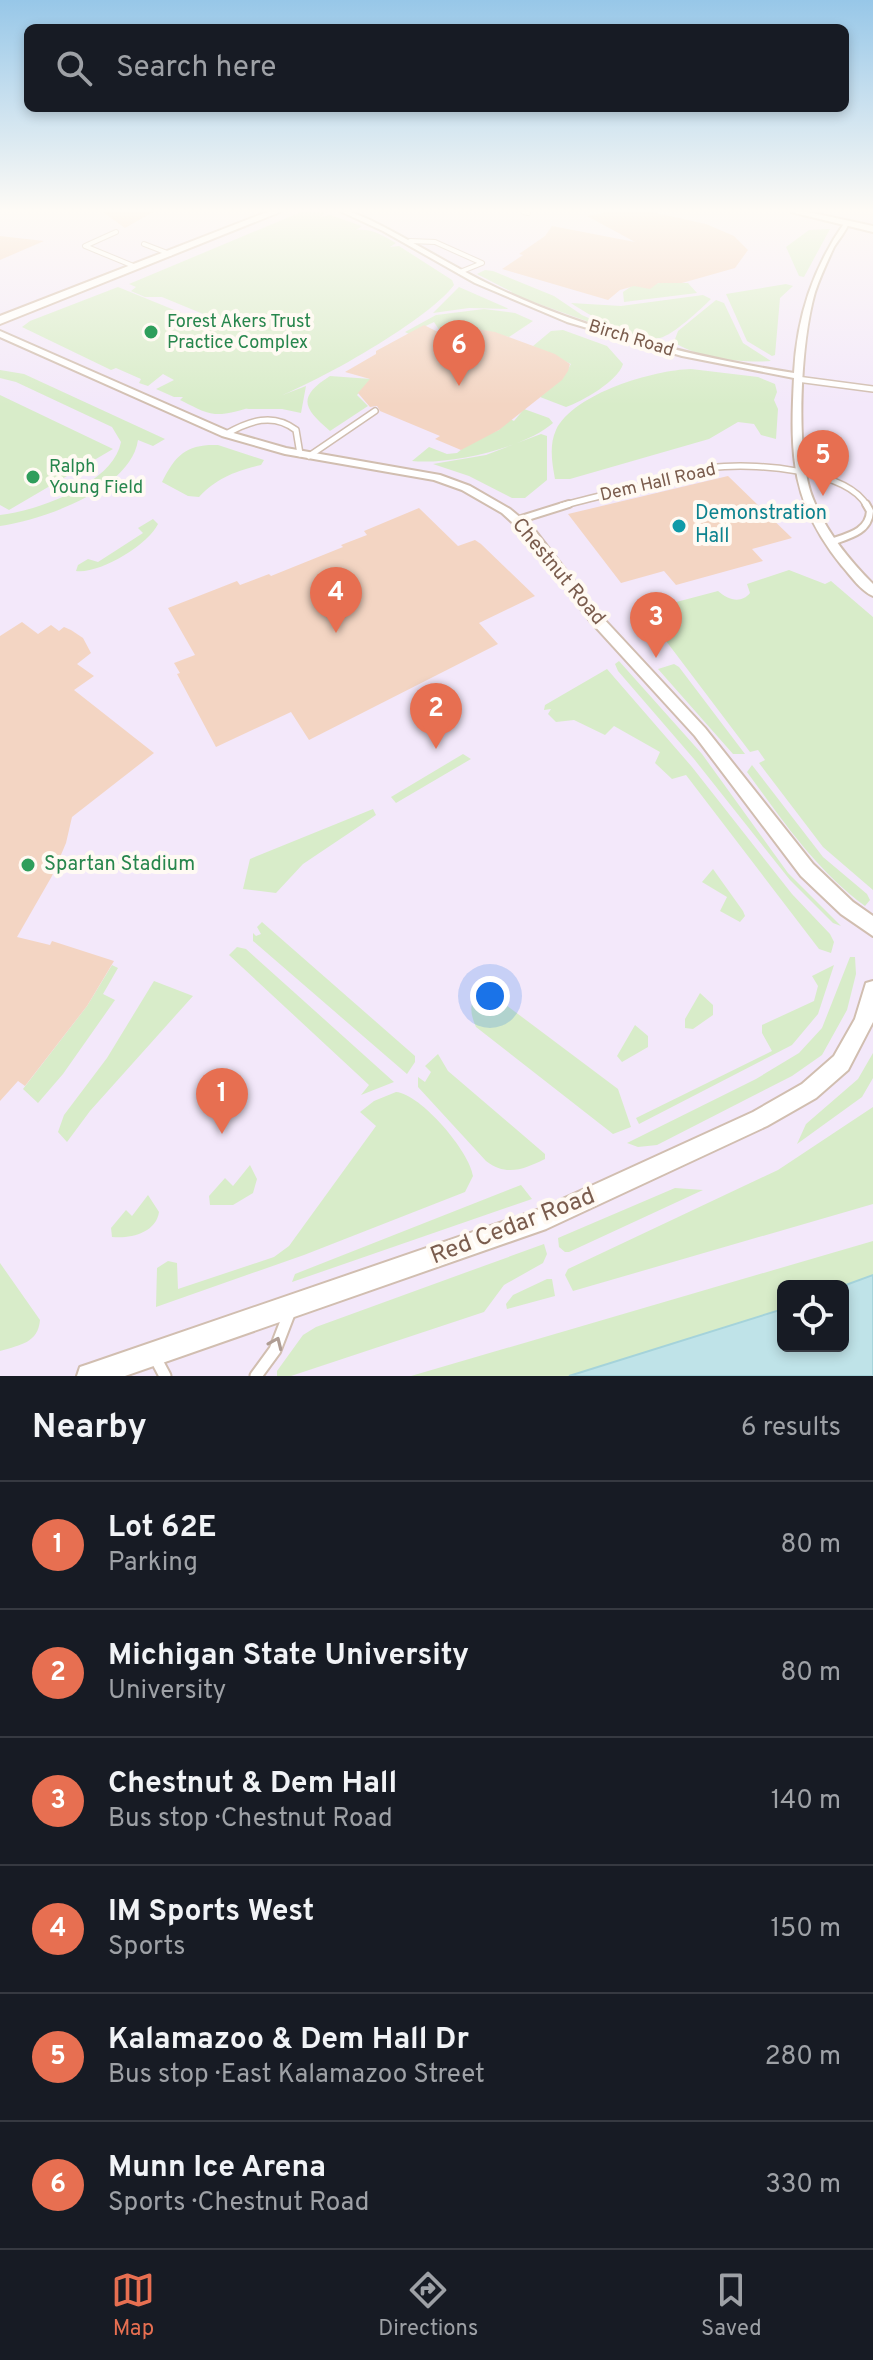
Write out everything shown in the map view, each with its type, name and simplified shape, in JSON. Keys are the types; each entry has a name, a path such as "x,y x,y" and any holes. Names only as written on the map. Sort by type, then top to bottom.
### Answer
{"street":[{"path":"0,320 112,276"},
{"name":"Birch Road","path":"469,276 537,308 628,339 705,361 797,378"},
{"path":"818,276 803,316 797,378 800,473 810,505 831,542 873,592"},
{"name":"Chestnut Road","path":"0,334 226,434 304,455 436,477 480,494 518,520 539,543 596,619 700,732 807,870 837,900 873,927"},
{"name":"Red Cedar Road","path":"89,1376 546,1218 760,1119 809,1091 841,1063 863,1023 873,990"}],"lane":[{"path":"797,378 873,389"},
{"path":"226,434 252,421 284,421 296,430 304,455 375,411"},
{"name":"Dem Hall Road","path":"518,520 538,512 716,467 800,473 828,477 846,485 861,496 869,508 870,520 863,529 831,542"},
{"path":"256,1376 275,1350 291,1307"},
{"path":"154,1353 165,1376"}],"shaded area":[{"path":"0,276 873,276 873,1376 0,1376"}],"green space":[{"path":"148,276 446,276 454,285 438,302 411,322 342,366 268,401 238,411 215,414 180,400 183,397 174,397 156,389 174,380 163,374 148,386 139,383 141,379 116,368 111,370 22,327 30,321 118,287 211,325 220,321 162,297 145,297 131,291 136,287 129,284"},
{"path":"481,276 506,276 554,296 582,315 628,336 511,294"},
{"path":"688,283 697,293 624,302 623,292 632,286"},
{"path":"786,284 793,286 780,298 775,355 772,356 747,341 726,294"},
{"path":"459,287 508,309 469,308 433,313"},
{"path":"703,295 711,299 679,327 660,338 627,332 571,303 621,306"},
{"path":"716,300 724,303 743,343 771,361 737,361 710,356 674,342 678,331"},
{"path":"484,309 515,313 533,321 509,337 465,327 442,334 434,322 409,334 405,332 436,315"},
{"path":"563,330 607,346 623,364 607,383 566,407 540,397 562,379 571,364 533,346 551,331"},
{"path":"691,369 758,377 775,384 777,392 774,400 778,409 776,439 761,435 754,424 738,422 709,439 570,479 555,479 552,442 565,417 579,405 637,379"},
{"path":"0,370 24,374 165,439 153,446 138,440 132,458 120,473 82,499 39,517 0,526 0,515 52,501 89,482 104,471 115,457 121,442 112,427 16,382 0,378"},
{"path":"330,376 371,379 357,395 368,406 330,431 309,409 308,397 319,383"},
{"path":"306,386 301,413 282,409 246,409"},
{"name":"Ralph Young Field","path":"0,395 113,449 9,510 0,505"},
{"path":"524,409 549,418 553,423 524,440 486,453 428,462 412,461 429,447 447,454 457,453 471,442 499,430 508,418 514,421"},
{"path":"541,434 547,436 547,480 525,498 512,498 469,476 433,464 486,455"},
{"path":"218,445 264,460 261,465 220,480 199,497 188,496 162,482 172,464 190,449"},
{"path":"153,519 158,524 153,532 134,549 98,568 76,571 78,565 88,559 98,562 143,533 138,528"},
{"path":"789,570 825,584 831,581 873,617 873,890 823,847 759,763 765,760 758,750 750,752 657,629 661,609 665,605 718,591 726,597 743,599 750,593 747,584"},
{"path":"619,661 702,754 788,873 841,926 833,923 790,880 694,759 618,671 615,664"},
{"path":"674,664 745,754 733,754 658,669"},
{"path":"607,669 692,767 792,894 830,934 834,942 831,953 819,949 686,775 672,779 655,763 660,752 614,726 605,735 574,720 556,722 548,714 551,709 544,710 545,705"},
{"path":"463,754 471,759 396,803 391,797"},
{"path":"752,765 823,857 867,894 870,900 865,906 847,892 801,844 747,772"},
{"path":"373,809 376,815 303,864 276,893 243,889 250,859"},
{"path":"713,869 743,911 745,916 740,922 720,911 727,897 702,882"},
{"path":"262,922 415,1056 415,1062 407,1074 253,941 253,933 256,936 261,934 257,927"},
{"path":"237,947 246,949 394,1082 361,1095 369,1085 229,955"},
{"path":"850,957 855,957 856,974 847,1010 822,1055 792,1076 657,1145 638,1147 627,1143 756,1079 799,1053 822,1028"},
{"path":"112,965 118,968 103,994 115,1000 63,1074 38,1103 23,1089 87,1006"},
{"path":"834,965 818,1014 792,1045 639,1124 636,1118 772,1051 762,1033 762,1025 814,1001 818,986 812,976"},
{"path":"154,981 193,996 90,1111 67,1142 58,1132 64,1115 107,1058"},
{"path":"486,990 618,1089 631,1127 613,1134 476,1027 472,1016 473,1000"},
{"path":"700,993 713,1005 713,1015 693,1029 685,1028 685,1019"},
{"path":"635,1025 648,1036 648,1047 622,1062 617,1056"},
{"path":"873,1053 873,1078 862,1097 797,1144 806,1124 858,1079"},
{"path":"438,1054 448,1071 545,1154 545,1159 516,1170 501,1169 486,1161 418,1087 418,1077 425,1082 431,1072 425,1066"},
{"path":"396,1092 406,1095 431,1113 454,1139 473,1176 465,1192 304,1255 156,1307 157,1268 168,1261 177,1263 178,1289 274,1257 289,1246 376,1126 360,1112 374,1101"},
{"path":"873,1107 873,1204 573,1291 565,1275 568,1269 778,1170"},
{"path":"250,1165 257,1179 253,1193 233,1205 210,1205 209,1196 225,1178 233,1186"},
{"path":"521,1185 532,1199 292,1282 295,1274"},
{"path":"675,1188 703,1190 569,1252 559,1247 558,1238"},
{"path":"148,1195 159,1212 153,1225 134,1236 112,1237 111,1228 126,1210 132,1216"},
{"path":"873,1241 873,1275 849,1284 849,1280 777,1280 777,1311 569,1376 411,1376"},
{"path":"544,1244 547,1254 543,1263 504,1285 484,1312 291,1376 277,1376 277,1371 303,1335 316,1327"},
{"path":"0,1263 40,1320 32,1338 0,1351"},
{"path":"552,1279 555,1296 507,1309 506,1304 513,1295"}],"water":[{"path":"873,1275 873,1376 569,1376 777,1311 777,1352 849,1352 849,1284"}],"building":[{"path":"527,276 706,276 682,283 658,283 650,289 634,286 620,290 608,300"},
{"path":"424,325 442,334 465,327 495,332 555,354 570,364 568,371 562,380 499,430 461,450 435,439 440,436 380,411 377,406 370,407 358,393 370,379 345,372"},
{"name":"Demonstration Hall","path":"728,476 792,538 752,549 763,561 676,585 664,571 621,583 568,514"},
{"path":"419,508 458,546 475,540 481,544 535,596 479,623 498,644 309,740 291,712 216,747 177,674 180,673 174,663 195,655 168,608 237,581 240,585 269,574 271,576 343,547 341,545 367,535 364,531"},
{"name":"Spartan Stadium","path":"22,622 38,634 51,625 59,631 64,627 83,638 91,653 77,664 94,676 74,690 154,753 72,817 66,843 52,876 17,937 50,945 52,941 114,961 87,1006 25,1086 18,1081 0,1101 0,636"}],"place":[{"name":"Forest Akers Trust Practice Complex","path":"151,332"},
{"name":"Munn Ice Arena","path":"459,386"},
{"name":"Ralph Young Field","path":"33,477"},
{"name":"Kalamazoo & Dem Hall Dr","path":"823,496"},
{"name":"Demonstration Hall","path":"679,526"},
{"name":"IM Sports West","path":"336,633"},
{"name":"Chestnut & Dem Hall","path":"656,658"},
{"name":"Michigan State University","path":"436,749"},
{"name":"Spartan Stadium","path":"28,865"},
{"name":"Lot 62E","path":"222,1134"}]}
